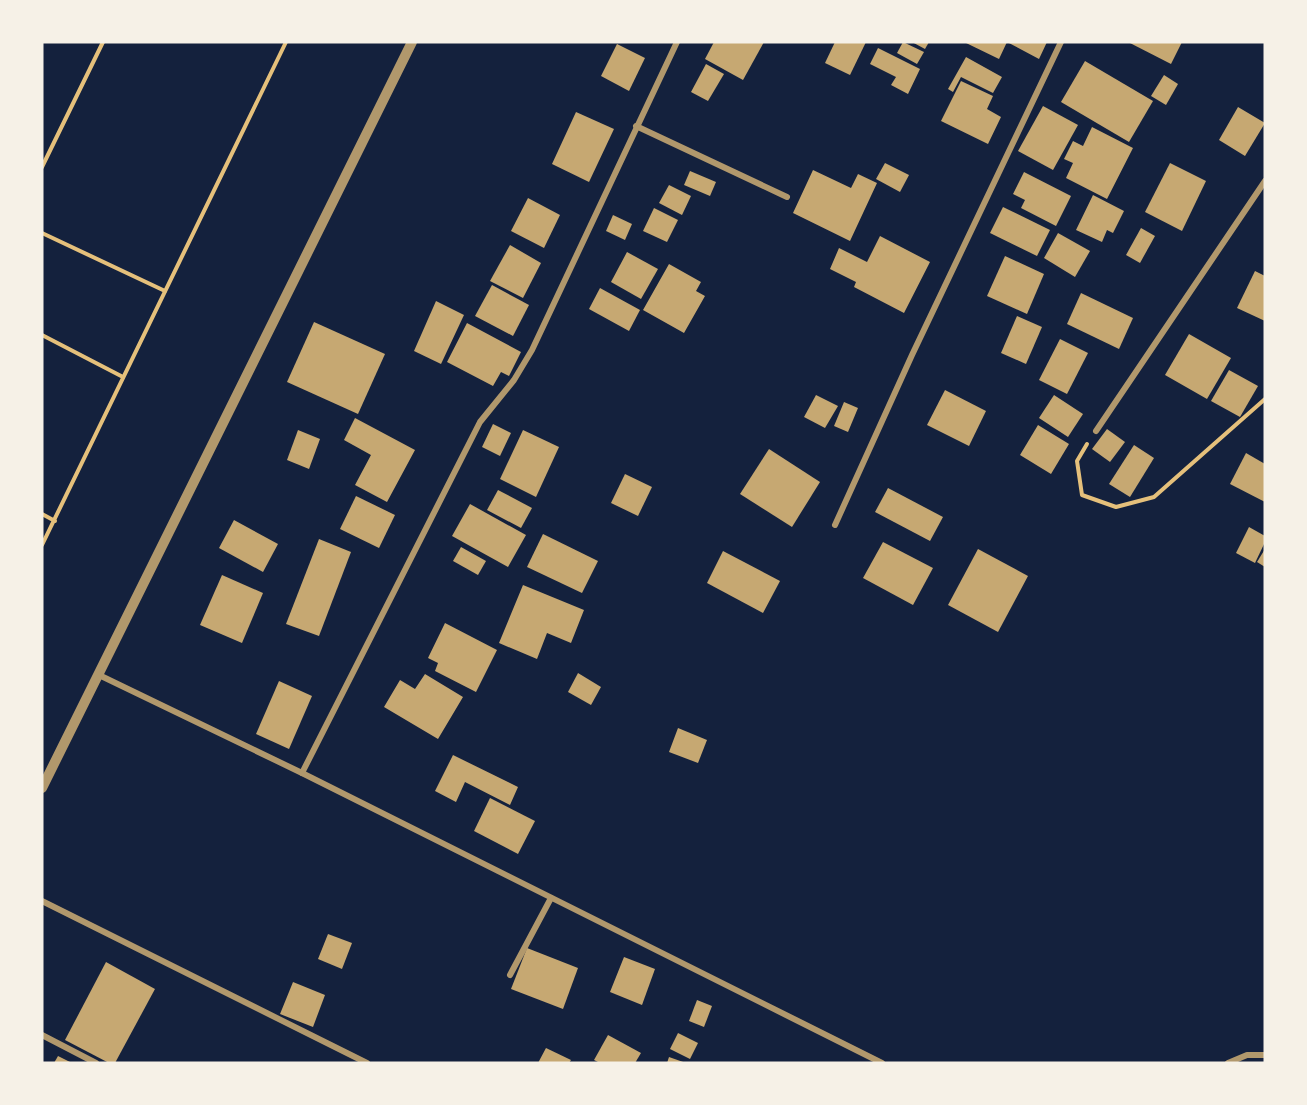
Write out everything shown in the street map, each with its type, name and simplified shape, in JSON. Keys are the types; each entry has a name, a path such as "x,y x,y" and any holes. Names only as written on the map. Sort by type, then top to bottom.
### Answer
{"street":[{"path":"42,788 412,42"},
{"path":"302,773 480,422 514,380 532,350 677,42"},
{"path":"836,525 917,345 1061,42"},
{"path":"636,126 787,198"},
{"path":"1096,431 1265,180"},
{"path":"99,675 302,773 882,1063"},
{"path":"510,975 551,897"},
{"path":"42,901 368,1063"},
{"path":"42,1035 96,1063"},
{"path":"1228,1063 1247,1055 1265,1055"}],"path":[{"path":"42,167 103,42"},
{"path":"42,545 286,42"},
{"path":"42,233 165,291"},
{"path":"42,335 123,376"},
{"path":"1096,431 1077,461 1082,495 1116,507 1154,497 1265,399"},
{"path":"42,514 55,521"}],"building":[{"path":"714,42 764,42 743,80 705,59"},
{"path":"835,42 866,42 850,75 825,63"},
{"path":"903,42 924,52 917,64 897,53"},
{"path":"912,42 929,42 925,49"},
{"path":"964,42 1007,42 999,59"},
{"path":"1007,42 1047,42 1039,59"},
{"path":"1128,42 1182,42 1171,64"},
{"path":"617,44 645,58 629,91 601,76"},
{"path":"878,48 920,69 908,94 891,85 896,77 870,64"},
{"path":"966,57 1002,77 993,93 961,77 953,92 948,89"},
{"path":"1085,61 1153,101 1129,142 1061,102"},
{"path":"706,64 724,74 708,101 691,92"},
{"path":"1164,75 1178,84 1166,105 1151,96"},
{"path":"961,81 993,96 987,109 1001,117 988,144 941,121"},
{"path":"1043,106 1078,125 1053,170 1018,151"},
{"path":"1238,107 1265,123 1245,156 1219,140"},
{"path":"576,112 614,129 589,182 552,164"},
{"path":"1092,127 1133,148 1107,199 1066,178 1073,163 1064,159 1073,141 1083,146"},
{"path":"885,163 909,175 900,192 876,179"},
{"path":"1170,163 1206,181 1182,231 1145,212"},
{"path":"813,170 851,188 858,174 877,183 850,241 793,213"},
{"path":"690,171 716,182 710,196 684,185"},
{"path":"1024,172 1071,196 1056,226 1021,208 1025,200 1013,194"},
{"path":"669,185 691,196 682,215 659,203"},
{"path":"1093,195 1124,211 1113,233 1107,230 1102,242 1076,230"},
{"path":"528,198 560,215 544,248 511,231"},
{"path":"1003,207 1050,230 1037,256 990,233"},
{"path":"654,208 678,220 667,242 643,231"},
{"path":"613,215 632,224 625,240 606,231"},
{"path":"1141,228 1155,236 1140,263 1126,255"},
{"path":"1058,233 1090,251 1075,277 1044,258"},
{"path":"880,236 930,262 904,313 854,287 856,282 830,269 839,248 867,262"},
{"path":"510,245 541,263 523,298 490,281"},
{"path":"627,252 658,269 641,299 611,282"},
{"path":"1005,256 1044,274 1027,314 987,296"},
{"path":"669,264 701,282 696,291 705,296 684,333 643,310"},
{"path":"1255,271 1265,276 1265,321 1237,308"},
{"path":"492,285 529,305 513,336 475,316"},
{"path":"600,288 640,310 629,331 589,309"},
{"path":"1081,293 1133,318 1119,349 1067,324"},
{"path":"436,301 464,315 441,364 414,351"},
{"path":"1017,316 1042,327 1026,364 1001,353"},
{"path":"314,322 385,354 358,414 287,382"},
{"path":"467,323 521,352 509,376 501,372 493,386 447,362"},
{"path":"1189,334 1231,358 1207,399 1165,375"},
{"path":"1060,339 1088,353 1067,394 1039,380"},
{"path":"1229,370 1258,386 1240,417 1211,401"},
{"path":"945,390 986,411 969,446 927,425"},
{"path":"816,395 838,406 825,428 804,417"},
{"path":"1054,395 1083,414 1068,437 1039,418"},
{"path":"844,402 858,408 848,432 834,426"},
{"path":"355,418 415,450 387,502 355,485 371,455 344,440"},
{"path":"493,424 511,433 500,456 482,447"},
{"path":"1038,425 1069,444 1051,474 1020,455"},
{"path":"1107,429 1125,442 1110,462 1092,449"},
{"path":"298,430 320,439 309,469 287,460"},
{"path":"523,430 559,447 536,497 500,479"},
{"path":"1134,445 1154,458 1130,497 1109,484"},
{"path":"769,449 820,482 792,527 740,494"},
{"path":"1246,453 1265,464 1265,502 1230,484"},
{"path":"625,474 652,487 638,516 611,503"},
{"path":"888,488 943,517 930,541 875,512"},
{"path":"498,490 532,508 521,528 487,510"},
{"path":"356,496 395,515 379,548 340,529"},
{"path":"470,504 526,535 508,567 452,536"},
{"path":"234,520 278,544 263,572 219,548"},
{"path":"1249,527 1265,536 1265,542 1255,563 1236,553"},
{"path":"543,534 598,561 582,593 527,567"},
{"path":"319,539 351,552 319,636 286,624"},
{"path":"883,542 933,568 913,605 863,578"},
{"path":"461,547 486,561 478,575 453,561"},
{"path":"978,549 1028,576 998,632 948,605"},
{"path":"1265,549 1265,567 1257,562"},
{"path":"723,551 780,581 763,613 707,583"},
{"path":"222,575 263,593 242,643 200,625"},
{"path":"523,585 584,610 571,643 547,633 537,659 499,643"},
{"path":"445,623 497,650 476,692 435,671 438,663 428,658"},
{"path":"578,673 601,687 591,705 568,692"},
{"path":"425,674 463,697 438,739 384,707 400,680 415,689"},
{"path":"279,681 312,696 289,749 256,734"},
{"path":"678,728 707,740 698,763 669,752"},
{"path":"453,755 518,787 510,805 465,782 456,802 435,791"},
{"path":"490,798 535,821 518,854 474,831"},
{"path":"328,934 352,943 342,969 318,959"},
{"path":"527,948 578,968 563,1009 511,989"},
{"path":"624,957 655,969 642,1005 610,992"},
{"path":"106,962 155,989 115,1063 109,1063 65,1040"},
{"path":"293,982 325,995 313,1027 280,1014"},
{"path":"697,1000 712,1006 704,1027 689,1021"},
{"path":"678,1033 698,1043 690,1059 670,1049"},
{"path":"608,1035 641,1053 635,1063 600,1063 594,1060"},
{"path":"546,1048 571,1060 569,1063 538,1063"},
{"path":"58,1056 72,1063 54,1063"},
{"path":"669,1057 686,1063 667,1063"}]}
